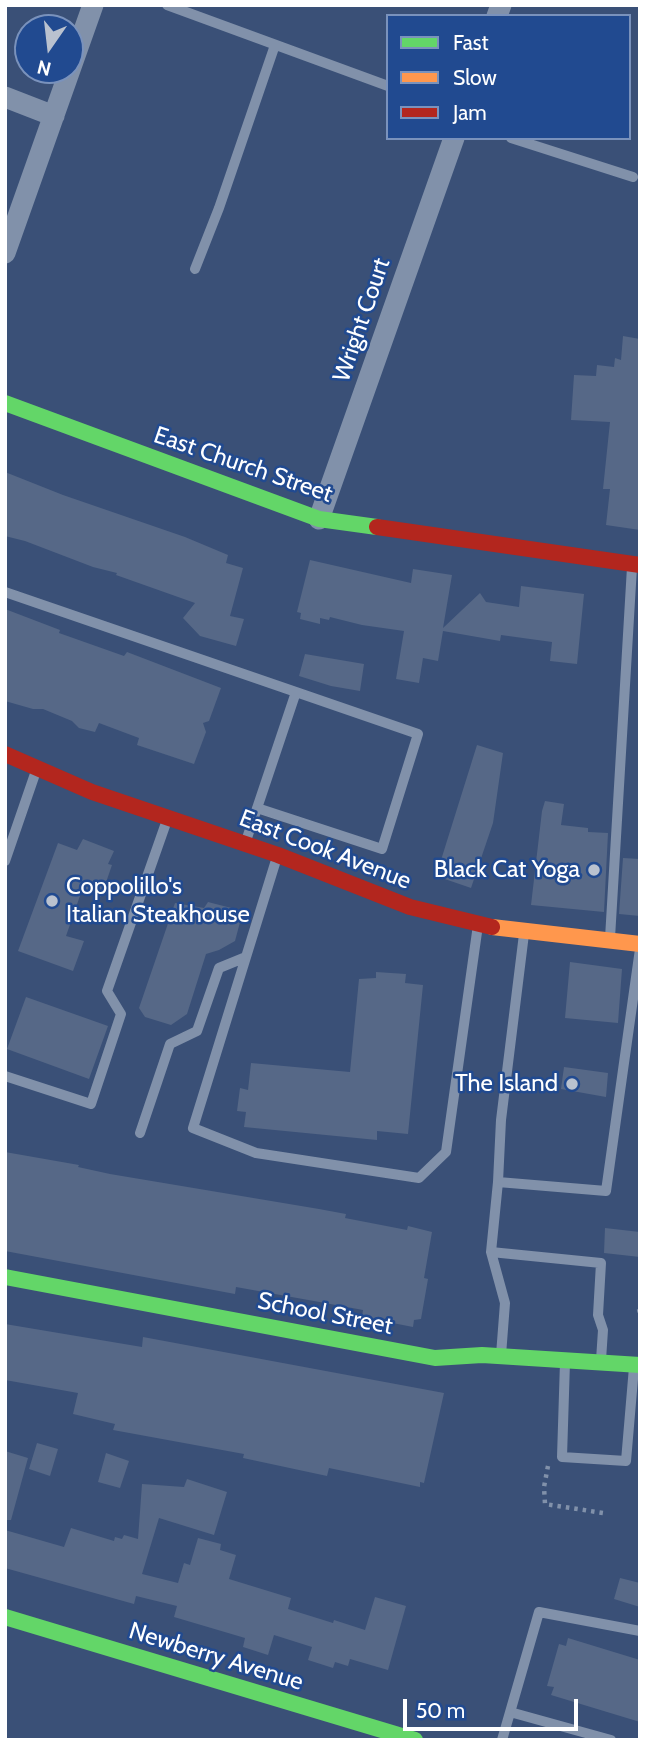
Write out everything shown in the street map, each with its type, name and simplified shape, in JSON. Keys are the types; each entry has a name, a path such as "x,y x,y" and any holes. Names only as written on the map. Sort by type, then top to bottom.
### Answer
{"street":[{"path":"5,253 93,5"},
{"path":"5,97 54,116"},
{"name":"Wright Court","path":"319,519 453,140"},
{"name":"East Church Street","path":"5,403 319,519 636,565"},
{"name":"East Cook Avenue","path":"5,754 92,792 278,855 410,907 478,924 640,947"},
{"name":"School Street","path":"5,1277 435,1358 482,1355 637,1365"},
{"name":"Newberry Avenue","path":"5,1617 415,1740"}],"lane":[{"path":"167,5 386,85"},
{"path":"195,269 275,45"},
{"path":"517,140 633,177"},
{"path":"610,941 636,565"},
{"path":"5,592 418,734 382,849 257,808"},
{"path":"246,844 296,692"},
{"path":"5,861 37,768"},
{"path":"5,1076 91,1104 121,1014 107,991 168,818"},
{"path":"278,855 193,1128 256,1153 419,1178 446,1152 478,924"},
{"path":"501,1357 505,1303 491,1252 501,1120 525,932"},
{"path":"498,1182 607,1191 640,947"},
{"path":"140,1133 170,1044 197,1031 219,968 246,957"},
{"path":"491,1252 601,1263 598,1315 603,1330 601,1363"},
{"path":"565,1361 562,1457 626,1461 637,1365"},
{"path":"502,1740 539,1612 640,1631"},
{"path":"510,1712 611,1740"}],"building":[{"path":"623,336 640,339 640,530 606,525 610,489 603,489 610,422 571,420 574,375 596,376 597,365 614,367 615,358 621,360"},
{"path":"5,472 228,555 226,563 243,568 230,616 244,619 236,646 200,636 183,618 195,603 116,575 117,573 5,536"},
{"path":"310,560 411,583 413,569 452,575 443,628 480,593 486,602 519,607 521,586 584,594 577,664 550,661 552,642 501,635 500,641 443,631 438,661 423,658 419,683 396,679 404,631 330,617 329,620 320,618 320,624 300,619 301,613 297,612"},
{"path":"5,609 60,630 59,633 124,656 127,652 221,688 209,721 203,723 206,732 194,764 137,745 139,738 99,723 95,732 79,728 72,721 43,709 5,701"},
{"path":"305,654 364,664 360,691 299,676"},
{"path":"477,745 503,753 493,823 471,888 436,876"},
{"path":"545,801 564,804 561,825 588,828 588,832 608,833 604,912 531,905"},
{"name":"Coppolillo's Italian Steakhouse","path":"83,839 114,851 108,864 112,865 101,897 82,890 66,936 84,941 73,971 18,951 58,843 77,850"},
{"path":"623,858 640,859 640,916 619,914"},
{"path":"208,902 243,911 235,941 206,954 187,1014 171,1025 145,1017 139,1008 175,903 204,908"},
{"path":"570,962 622,969 618,1023 565,1018"},
{"path":"376,972 406,974 405,983 423,985 408,1134 377,1131 377,1140 244,1127 246,1112 237,1111 240,1088 248,1090 251,1063 350,1072 359,979 376,978"},
{"path":"26,997 108,1026 89,1079 7,1049"},
{"path":"564,1067 608,1073 606,1097 561,1089"},
{"path":"5,1152 79,1165 78,1167 110,1174 346,1214 345,1218 407,1230 408,1226 432,1232 424,1278 428,1279 421,1319 414,1320 413,1327 362,1317 363,1310 236,1287 235,1294 5,1251"},
{"path":"605,1228 640,1232 640,1257 604,1253"},
{"path":"5,1324 142,1347 143,1337 444,1393 424,1483 420,1482 420,1487 329,1468 327,1476 243,1458 244,1454 113,1430 115,1424 73,1414 78,1393 5,1380"},
{"path":"37,1443 58,1449 50,1476 29,1469"},
{"path":"5,1451 28,1458 11,1520 5,1520"},
{"path":"106,1453 129,1461 120,1488 98,1482"},
{"path":"187,1479 227,1492 214,1535 159,1518 142,1574 178,1583 184,1563 190,1565 198,1538 221,1544 220,1550 236,1555 229,1579 291,1598 288,1609 365,1630 375,1597 406,1606 388,1670 350,1659 348,1666 335,1662 333,1668 308,1660 312,1647 274,1635 268,1655 243,1647 245,1638 174,1617 177,1606 136,1596 134,1604 5,1568 5,1530 64,1547 71,1528 114,1541 115,1537 122,1539 124,1535 138,1539 142,1484 184,1487"},
{"path":"620,1578 640,1583 640,1607 614,1599"},
{"path":"568,1638 640,1660 640,1722 551,1695 554,1687 547,1686 559,1644 566,1646"}],"traffic: fast":[{"path":"5,403 319,519 377,527"},
{"path":"5,1277 435,1358 482,1355 640,1365"},
{"path":"5,1617 415,1740"}],"traffic: slow":[{"path":"492,927 640,944"}],"traffic: jam":[{"path":"377,527 640,565"},
{"path":"5,754 92,792 278,855 410,907 492,927"}],"place":[{"name":"Black Cat Yoga","path":"594,870"},
{"name":"Coppolillo's Italian Steakhouse","path":"52,901"},
{"name":"The Island","path":"572,1084"}]}
